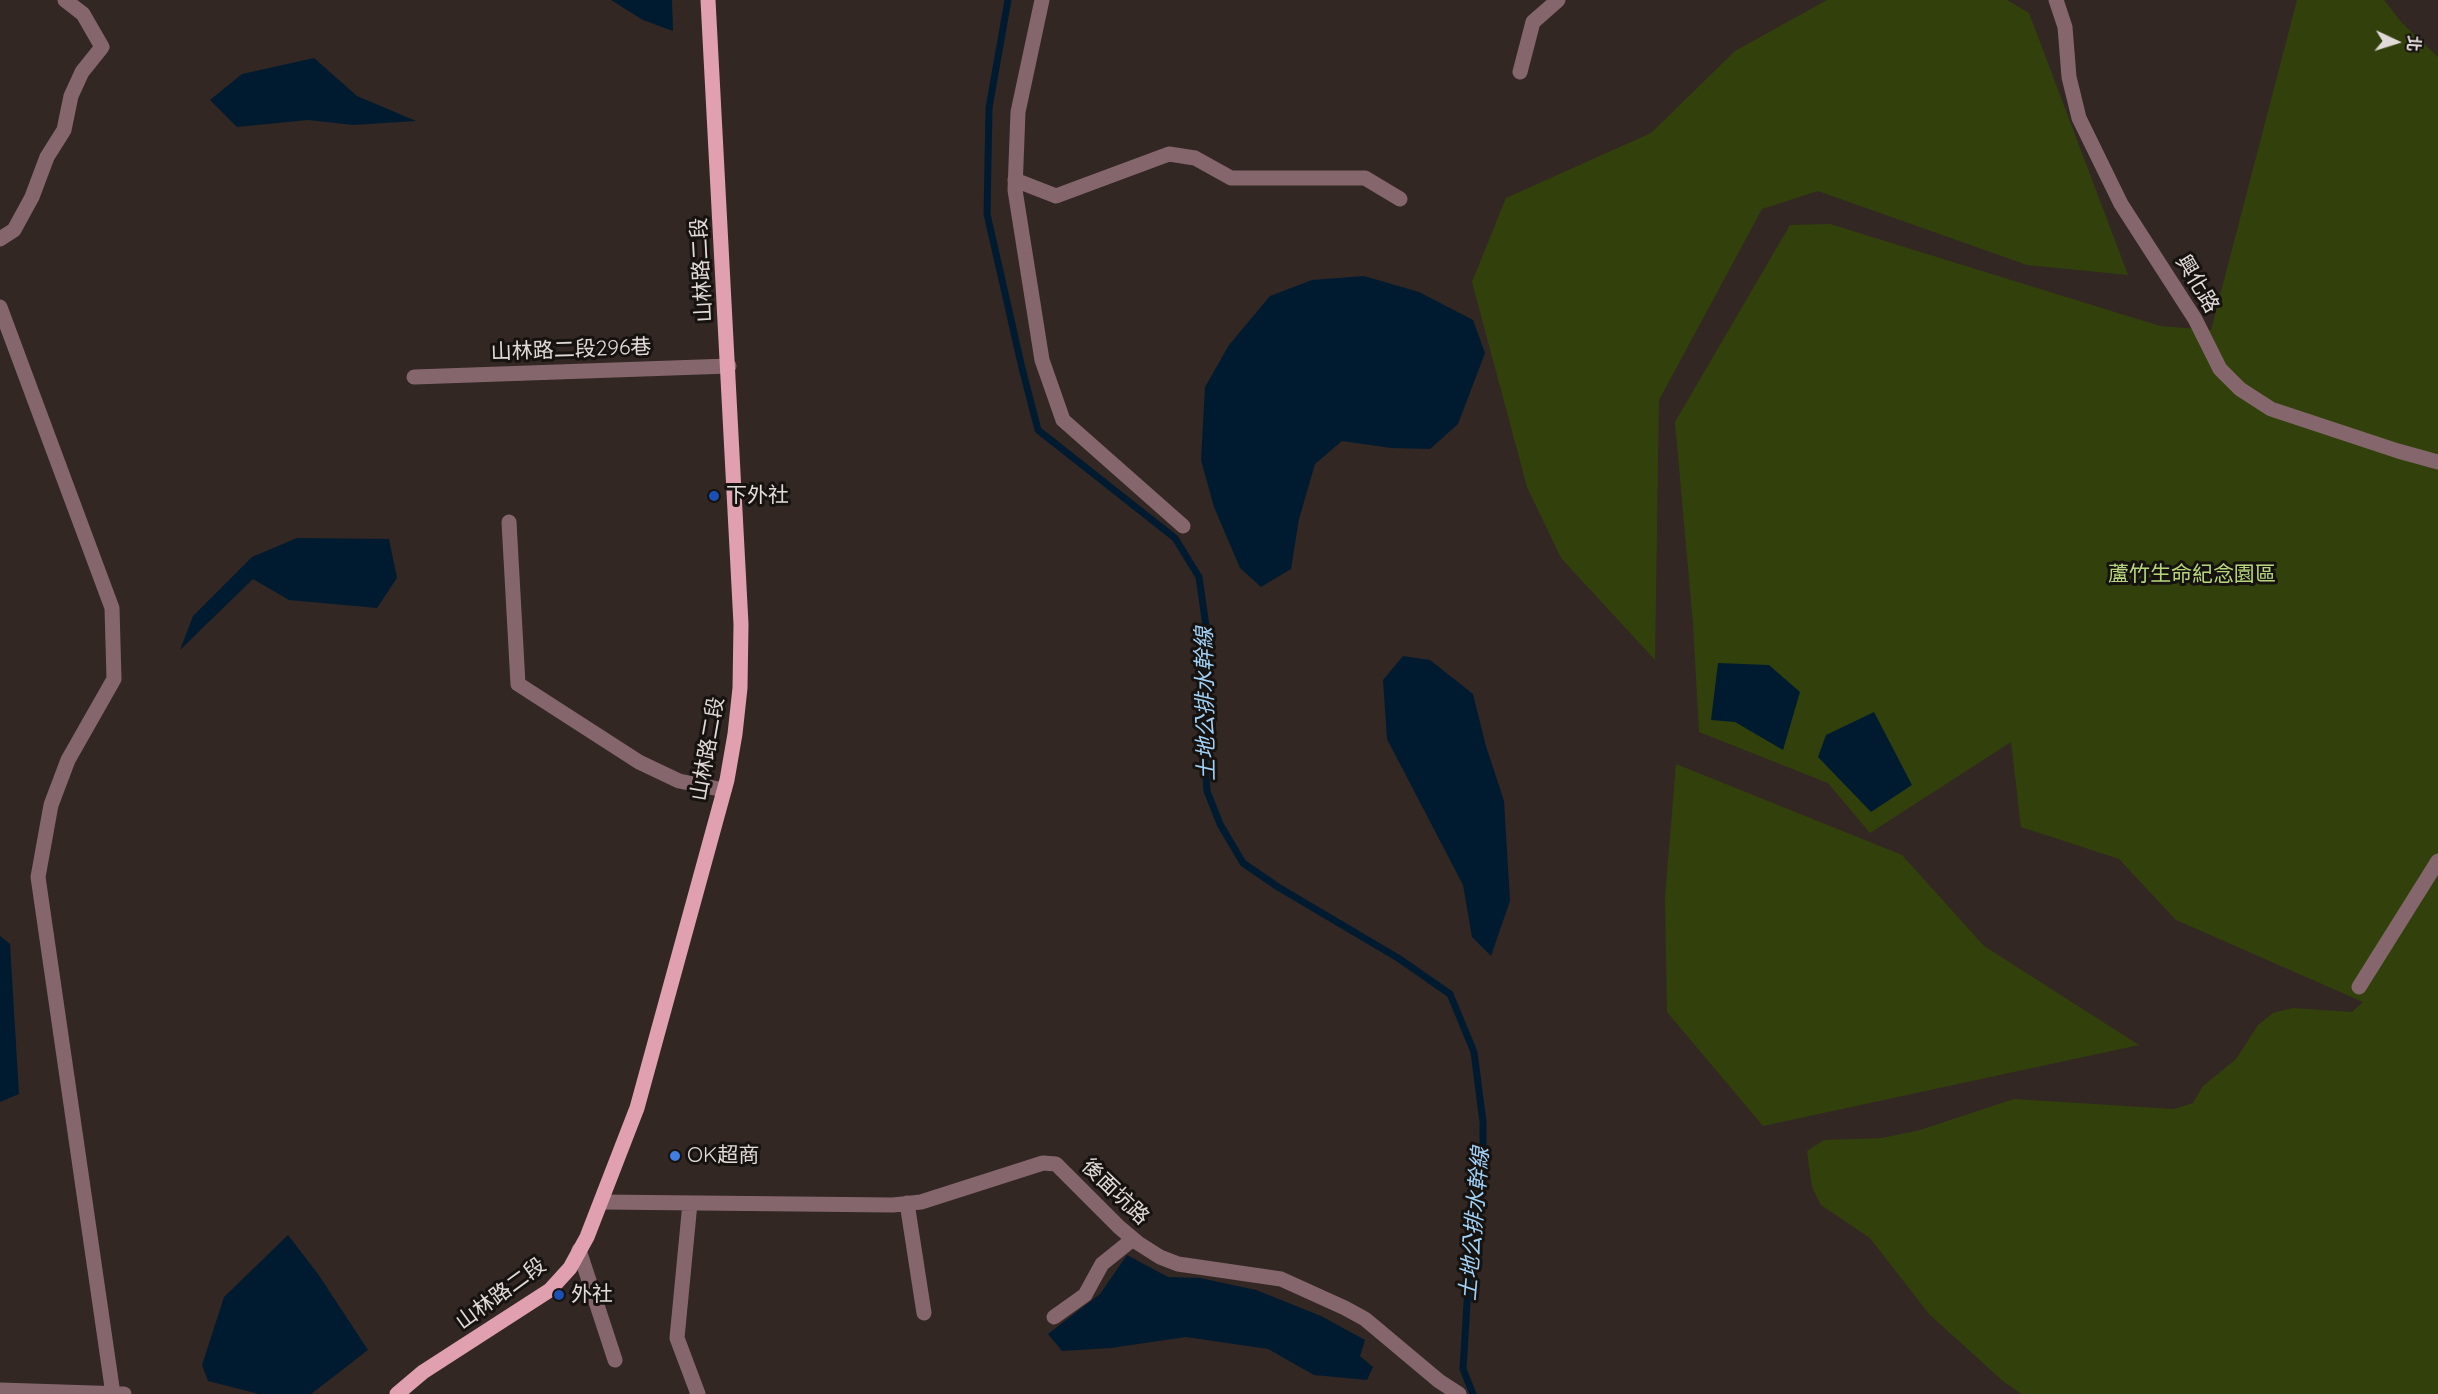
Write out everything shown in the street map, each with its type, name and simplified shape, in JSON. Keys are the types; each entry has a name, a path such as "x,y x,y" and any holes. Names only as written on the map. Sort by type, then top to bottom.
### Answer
{"main road":[{"name":"山林路二段","path":"397,1394 423,1372 550,1290 570,1268 601,1202 637,1108 724,790 735,734 741,624 708,0"}],"street":[{"path":"0,240 14,230 32,197 47,157 64,130 71,96 82,72 102,46 83,14 65,0"},
{"path":"1042,0 1018,112 1015,180 1042,360 1063,420 1183,526"},
{"path":"1520,72 1533,22 1558,0"},
{"name":"興化路","path":"2056,0 2065,27 2069,77 2079,118 2121,204 2195,319 2220,369 2240,389 2271,409 2398,452 2438,462"},
{"path":"1015,180 1056,196 1169,154 1195,158 1231,178 1365,178 1400,199"},
{"path":"0,307 112,608 114,680 69,760 51,805 38,877 113,1394"},
{"name":"山林路二段296巷","path":"414,377 729,366"},
{"path":"509,522 518,684 639,762 679,781 724,790"},
{"path":"2359,987 2438,861"},
{"name":"後面坑路","path":"601,1202 921,1202 1043,1162 1056,1164 1133,1239 1160,1257 1178,1264 1281,1279 1345,1308 1365,1319 1439,1381 1459,1394"},
{"path":"690,1203 677,1338 698,1394"},
{"path":"907,1203 924,1313"},
{"path":"1054,1317 1085,1295 1101,1264 1133,1239"},
{"path":"579,1250 615,1360"},
{"path":"0,1390 124,1394"}],"green space":[{"path":"1827,0 2007,0 2029,13 2128,275 2027,265 1818,191 1762,209 1659,400 1655,660 1561,558 1527,487 1472,282 1506,198 1651,133 1735,51"},
{"name":"蘆竹生命紀念園區","path":"2297,0 2384,0 2402,23 2438,57 2438,1394 2022,1394 2004,1382 1929,1314 1870,1238 1821,1205 1812,1187 1807,1151 1824,1140 1882,1138 1920,1130 2014,1099 2174,1109 2193,1103 2203,1086 2236,1059 2258,1025 2273,1013 2293,1008 2352,1012 2363,1002 2176,920 2119,859 2021,827 2011,742 1870,833 1828,783 1699,732 1693,624 1675,422 1790,225 1830,224 2160,326 2211,330"},
{"path":"1676,764 1902,855 1984,946 2139,1045 1763,1126 1667,1012 1665,897"}],"water":[{"path":"611,0 672,0 673,31 643,20"},
{"path":"314,58 357,96 416,121 353,125 308,120 237,127 210,100 242,74"},
{"path":"1364,276 1419,292 1473,320 1485,353 1458,424 1430,449 1391,448 1342,441 1315,464 1299,519 1291,569 1261,587 1240,568 1214,507 1201,460 1205,387 1229,345 1270,296 1312,280"},
{"path":"297,538 389,539 397,578 377,608 289,600 253,579 180,650 193,616 252,557"},
{"path":"1403,656 1430,660 1473,694 1486,746 1504,801 1510,901 1491,956 1472,937 1463,885 1387,739 1383,680"},
{"path":"1718,663 1769,665 1800,692 1783,750 1735,722 1711,720"},
{"path":"1874,712 1912,785 1871,812 1818,757 1826,735"},
{"path":"0,936 10,944 19,1094 0,1102"},
{"path":"288,1235 318,1274 368,1350 311,1394 259,1394 208,1381 202,1365 224,1297"},
{"path":"1127,1255 1168,1277 1200,1278 1256,1290 1321,1316 1365,1340 1360,1356 1373,1367 1367,1380 1314,1375 1268,1349 1186,1337 1111,1348 1062,1351 1048,1334 1100,1294"}],"waterway":[{"name":"土地公排水幹線","path":"1008,0 989,108 987,214 1038,430 1175,538 1199,577 1206,626 1202,721 1207,791 1220,824 1243,863 1278,887 1398,958 1450,994 1474,1052 1483,1122 1483,1180 1470,1253 1463,1369 1473,1394"}],"place":[{"name":"下外社","path":"714,496"},
{"name":"OK超商","path":"675,1156"},
{"name":"外社","path":"559,1295"}]}
